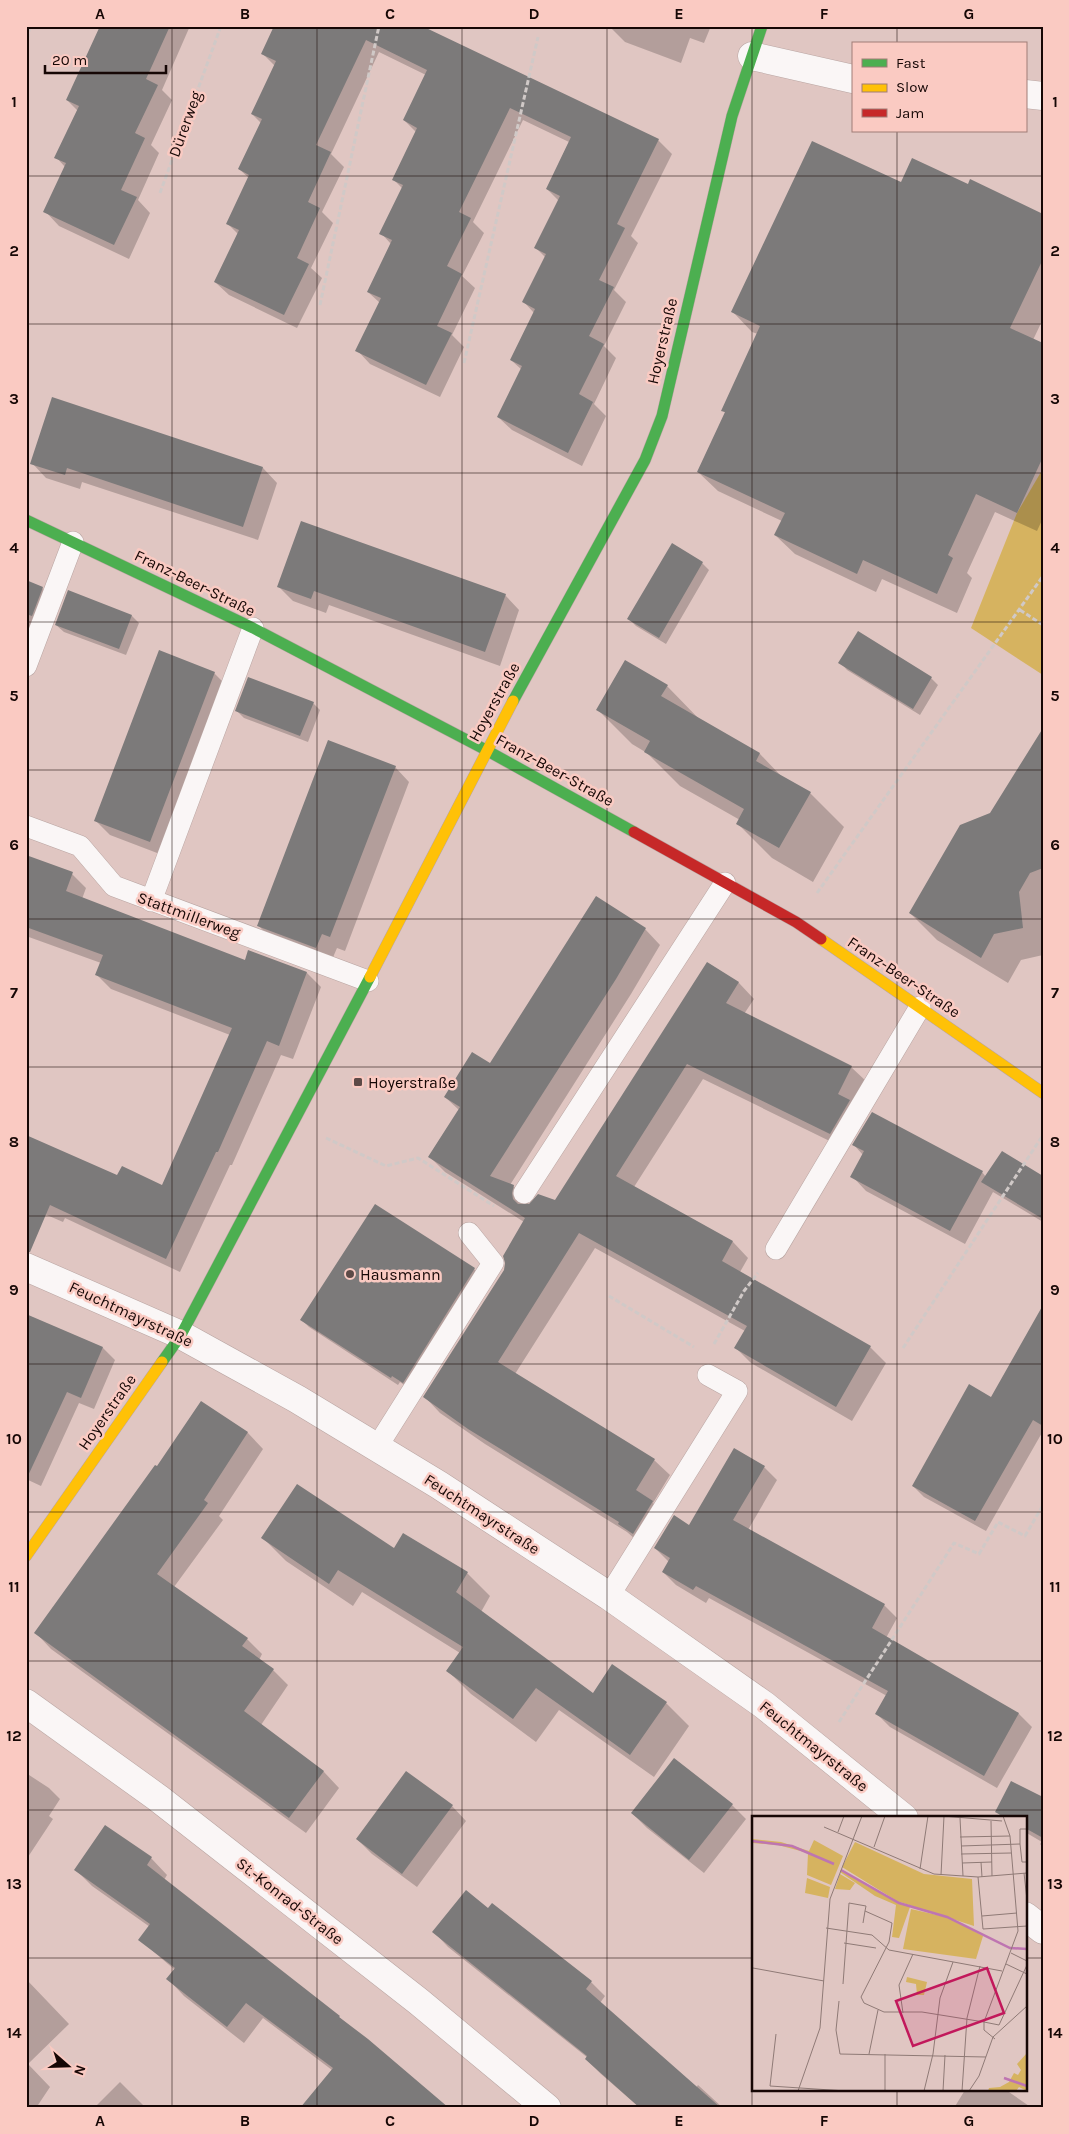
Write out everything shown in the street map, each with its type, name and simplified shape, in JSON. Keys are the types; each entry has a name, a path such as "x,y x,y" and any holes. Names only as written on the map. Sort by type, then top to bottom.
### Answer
{"street":[{"name":"Hoyerstraße","path":"26,1556 181,1335 368,981 486,750 648,451 662,416 732,116 762,26"},
{"path":"752,56 852,79"},
{"path":"1026,94 1043,96"},
{"name":"Franz-Beer-Straße","path":"26,520 253,628 486,750 796,922 1043,1093"},
{"name":"Feuchtmayrstraße","path":"26,1267 181,1335 377,1447 608,1596 764,1705 902,1816"},
{"name":"St.-Konrad-Straße","path":"26,1703 158,1798 418,2001 547,2108"},
{"path":"1026,1917 1043,1930"}],"lane":[{"path":"26,666 73,542"},
{"path":"152,901 253,628"},
{"name":"Stattmillerweg","path":"26,826 80,846 114,886 368,981"},
{"path":"524,1193 725,883"},
{"path":"776,1249 920,1007"},
{"path":"377,1447 493,1263 469,1233"},
{"path":"608,1596 737,1391 708,1365"}],"path":[{"path":"26,46 30,26"},
{"name":"Dürerweg","path":"160,193 221,26"},
{"path":"320,305 379,26"},
{"path":"464,363 538,37"},
{"path":"796,922 1043,576"},
{"path":"1020,610 1043,625"},
{"path":"293,1122 386,1166 418,1158 495,1206 524,1193"},
{"path":"903,1348 1043,1135"},
{"path":"610,1296 708,1365 744,1291"},
{"path":"820,1750 954,1543 979,1554 998,1522 1025,1536 1043,1505"}],"shaded area":[{"path":"1041,472 1043,472 1043,675 971,628 1017,513"}],"building":[{"path":"100,26 170,26 146,79 158,85 135,133 145,138 121,190 137,197 114,245 43,212 66,163 54,158 79,106 66,100"},
{"path":"274,26 422,26 659,139 617,224 625,228 599,280 614,287 589,336 604,344 579,394 593,402 568,453 497,417 522,366 510,360 535,309 522,302 546,254 534,248 560,196 546,189 571,137 510,108 459,212 471,218 447,266 462,274 437,326 452,333 426,385 355,351 381,298 367,292 392,240 379,234 403,185 392,180 417,128 403,120 427,70 366,40 316,145 331,152 308,202 320,208 297,258 309,264 284,315 214,282 239,230 226,224 249,175 238,169 262,119 251,114 276,61 261,54"},
{"path":"812,141 901,182 912,158 968,184 970,179 1043,214 1043,259 1010,328 1043,343 1043,457 1017,513 976,494 948,555 953,558 937,594 863,560 857,574 774,535 785,513 697,472 725,412 721,411 760,326 731,312"},
{"path":"52,397 263,467 243,527 67,468 65,475 30,464"},
{"path":"301,521 506,594 485,652 314,591 311,599 277,587"},
{"path":"672,543 703,562 659,638 627,619"},
{"path":"26,580 43,587 32,616 26,614"},
{"path":"68,590 132,615 119,649 55,625"},
{"path":"858,631 932,677 913,709 838,663"},
{"path":"159,650 215,672 150,842 94,821"},
{"path":"625,660 668,685 661,696 760,753 756,761 811,792 779,848 736,824 744,809 644,752 650,741 596,710"},
{"path":"248,677 314,702 300,736 235,711"},
{"path":"1043,728 1043,868 1030,873 1019,892 1023,928 994,934 981,958 909,913 960,825 990,813"},
{"path":"328,740 396,766 330,937 322,934 316,948 257,926"},
{"path":"26,855 73,872 66,891 245,960 248,950 307,972 279,1046 267,1041 218,1152 216,1152 166,1259 50,1205 30,1252 26,1252 26,1135 117,1175 122,1166 162,1185 232,1028 95,975 103,955 26,927"},
{"path":"596,896 646,928 616,979 490,1176 514,1185 513,1199 518,1204 529,1204 538,1194 555,1200 707,962 739,982 726,1003 852,1066 838,1094 850,1100 830,1134 687,1064 616,1176 733,1241 722,1261 871,1346 836,1407 734,1348 747,1326 579,1233 498,1362 655,1459 636,1490 653,1501 633,1534 618,1524 619,1522 468,1429 423,1397 504,1270 503,1256 525,1218 428,1157 460,1107 444,1097 472,1052 490,1063"},
{"path":"872,1112 983,1171 950,1231 850,1177 864,1151 852,1145"},
{"path":"1002,1151 1043,1176 1043,1219 981,1182"},
{"path":"375,1204 475,1268 403,1383 392,1376 391,1378 300,1320"},
{"path":"1043,1305 1043,1426 1033,1420 975,1521 912,1486 969,1384 991,1397"},
{"path":"26,1314 103,1347 81,1398 67,1392 26,1480"},
{"path":"201,1401 248,1432 204,1500 208,1503 157,1574 248,1638 242,1646 274,1669 244,1711 324,1771 289,1818 34,1633 155,1465 157,1466"},
{"path":"734,1448 765,1466 733,1520 885,1604 872,1628 1019,1713 984,1776 875,1714 888,1691 696,1586 693,1590 662,1572 670,1558 654,1548 674,1515 689,1525"},
{"path":"297,1484 394,1548 403,1533 468,1572 456,1592 593,1693 612,1664 667,1702 630,1755 536,1688 513,1719 446,1671 463,1647 338,1570 329,1584 261,1538"},
{"path":"674,1758 733,1804 689,1860 631,1813"},
{"path":"406,1771 453,1805 402,1874 356,1839"},
{"path":"1011,1781 1043,1797 1043,1838 1026,1829 1026,1816 1002,1816 995,1812"},
{"path":"105,1825 152,1857 147,1865 340,2016 449,2108 300,2108 333,2068 246,2003 227,2027 166,1979 175,1968 138,1940 150,1924 74,1870"},
{"path":"466,1890 488,1908 492,1903 592,1981 586,1989 721,2108 640,2108 585,2059 587,2056 432,1932"}],"traffic: fast":[{"path":"513,701 645,460 662,416 732,116 762,26"},
{"path":"26,520 253,628 486,750 634,832"},
{"path":"162,1362 181,1335 370,977"}],"traffic: slow":[{"path":"370,977 513,701"},
{"path":"821,939 1043,1093"},
{"path":"26,1556 162,1362"}],"traffic: jam":[{"path":"634,832 796,922 821,939"}],"place":[{"name":"Hoyerstraße","path":"358,1082"},
{"name":"Hausmann","path":"350,1274"}]}
